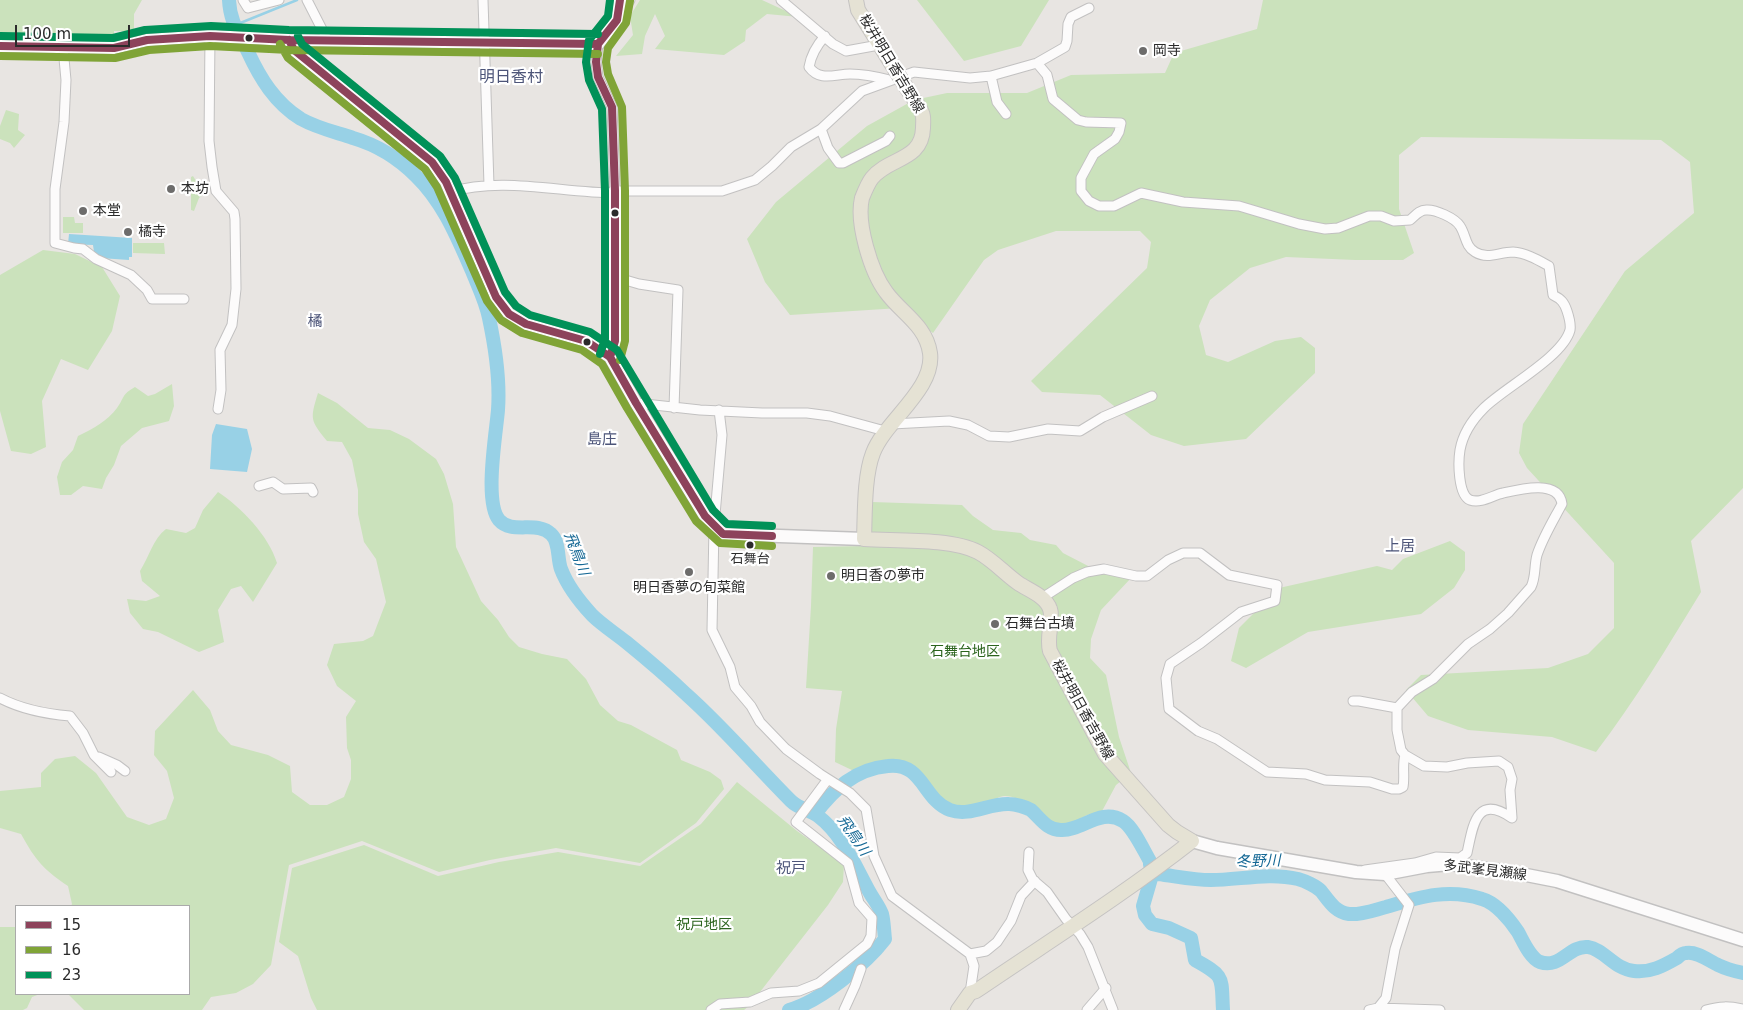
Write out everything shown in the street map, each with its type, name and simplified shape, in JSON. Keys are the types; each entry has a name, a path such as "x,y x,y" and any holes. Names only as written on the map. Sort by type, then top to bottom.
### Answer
{"main road":[{"path":"0,46 114,48 147,40 210,36 328,41 598,44 617,20 620,0"},
{"name":"桜井明日香吉野線","path":"856,0 858,10 879,45 893,76 908,90 922,113 923,134 920,143 912,153 889,165 872,178 862,198 860,212 866,246 872,265 886,292 917,323 930,353 929,365 922,385 888,428 873,453 869,468 864,539"},
{"path":"289,40 294,50 432,162 446,182 496,297 508,314 526,324 586,341 610,357 705,516 723,534 864,539 967,547 983,556 1042,598"},
{"path":"610,357 615,341 615,192"},
{"name":"桜井明日香吉野線","path":"1042,598 1048,604 1051,614 1048,638 1051,655 1098,744 1113,764 1168,825 1192,841"},
{"path":"958,1010 970,993 976,992 1073,926 1164,863 1192,841"},
{"name":"多武峯見瀬線","path":"1192,841 1217,848 1356,872 1385,874 1427,866 1450,864 1511,872 1557,882 1743,937"}],"street":[{"path":"243,0 248,8 279,0"},
{"path":"307,0 328,41"},
{"path":"483,0 487,77 486,140 488,185"},
{"path":"617,20 630,0"},
{"path":"781,0 833,44 846,51 879,45"},
{"path":"825,36 818,43 809,67 819,76 850,74 878,77 914,72 970,78 991,76 1037,63 1065,47 1068,24 1072,17 1089,8"},
{"path":"210,36 209,141 216,191 234,212 235,219 236,290 232,325 220,350 221,390 218,409"},
{"path":"598,44 596,62 598,77 612,107 615,192"},
{"path":"63,48 66,80 64,122 55,189 55,243 83,249 96,259 131,275 147,290 152,299 184,299"},
{"path":"1037,63 1047,75 1053,99 1078,120 1121,123 1115,139 1094,154 1081,178 1081,191 1089,201 1099,206 1114,206 1141,193 1183,202 1238,206 1299,224 1325,229 1338,228 1369,216 1381,216 1394,221 1410,220 1426,209 1449,216 1460,226 1466,244 1474,252 1485,257 1511,252 1523,254 1549,266 1553,295 1562,300 1568,314 1570,330 1564,342 1552,354 1494,399 1470,424 1462,440 1460,473 1464,496 1468,499 1480,501 1502,493 1542,487 1549,488 1558,495 1562,504 1541,542 1535,561 1534,582 1531,587 1508,613 1490,629 1468,644 1433,679 1412,692 1397,708 1398,740 1405,755 1403,787 1399,789 1370,782 1325,780 1306,774 1267,772 1217,739 1198,731 1169,709 1166,678 1170,664 1201,643 1240,612 1275,601 1277,585 1229,575 1200,553 1183,553 1168,560 1147,576 1136,576 1104,569 1087,572 1073,578 1042,598"},
{"path":"450,192 461,188 488,185 589,192 722,191 755,180 791,147 821,129 862,91 893,76"},
{"path":"991,76 997,102 1006,114"},
{"path":"821,129 828,148 840,163 886,141 890,136"},
{"path":"615,277 639,284 678,290 674,408"},
{"path":"636,403 674,408 822,415 888,428 949,421 968,425 989,436 1009,437 1048,429 1080,431 1103,417 1152,396"},
{"path":"719,410 722,435 714,526 712,630 730,667 736,686 760,722 786,749 850,794 866,809 874,856 892,896 970,954 974,966 970,993"},
{"path":"258,486 273,482 283,489 311,488 314,492"},
{"path":"0,698 12,704 52,714 70,716 82,733 94,756 110,772"},
{"path":"1353,701 1397,708"},
{"path":"1356,872 1374,867 1415,863 1436,857 1460,858 1467,853 1475,819 1483,811 1490,808 1504,812 1512,818 1510,790 1512,779 1508,767 1500,761 1430,767 1424,766 1405,755"},
{"path":"94,756 117,765 126,771"},
{"path":"711,1010 720,1004 750,1002 772,993 799,991 819,983 867,944 871,936 872,918 859,903 848,863 796,822 828,779"},
{"path":"1029,852 1028,870 1035,881 1047,892 1080,934 1088,947 1106,988 1113,1010"},
{"path":"1374,1009 1386,998 1395,950 1409,905 1385,874"},
{"path":"970,954 986,951 997,942 1022,896 1035,881"},
{"path":"844,1010 861,969"},
{"path":"1086,1010 1106,988"},
{"path":"1706,1010 1730,1006 1743,1009"},
{"path":"1374,1009 1440,1010"}],"green space":[{"path":"0,0 142,0 134,14 134,31 114,31 114,35 71,35 71,41 55,41 55,35 0,35"},
{"path":"640,0 762,0 799,17 767,14 746,30 745,41 724,55 655,49 665,36 655,14 645,36 642,54 616,56 633,35 630,16"},
{"path":"917,0 1049,0 1021,46 964,61"},
{"path":"1263,0 1743,0 1743,488 1691,541 1701,592 1638,693 1596,752 1552,737 1468,730 1428,716 1406,690 1421,675 1548,668 1588,654 1614,628 1614,563 1527,468 1519,453 1523,424 1625,271 1694,213 1690,162 1661,140 1421,137 1399,155 1399,209 1414,253 1403,260 1286,257 1250,268 1210,300 1199,326 1206,355 1228,362 1275,341 1301,337 1315,348 1315,373 1246,439 1184,446 1151,435 1100,395 1042,392 1031,381 1147,268 1151,242 1140,231 1056,231 998,250 984,260 933,333 900,308 790,315 765,282 747,239 776,202 867,126 914,100 947,93 1027,93 1071,75 1165,73 1174,53 1257,29"},
{"path":"6,110 19,114 18,130 25,135 14,148 10,143 0,139 0,126"},
{"path":"193,176 204,194 199,198 194,211 191,210 191,177"},
{"path":"63,217 74,217 75,223 83,223 83,233 63,233"},
{"path":"133,243 164,243 165,254 133,253"},
{"path":"43,250 75,254 102,267 120,296 112,331 88,370 61,359 42,401 46,447 31,454 11,451 0,411 0,275"},
{"path":"172,384 174,406 169,421 142,428 121,446 102,489 83,486 71,495 60,495 57,477 62,462 73,450 78,436 109,417 125,394 135,387 148,396"},
{"path":"318,393 337,403 368,428 390,430 409,439 436,459 444,474 453,504 456,547 481,601 498,620 509,637 519,647 567,659 586,679 600,705 618,721 631,725 677,750 681,760 710,772 721,780 724,789 696,823 640,863 556,848 490,860 439,872 362,841 289,865 271,965 253,984 236,993 211,997 202,1010 84,1010 69,995 190,995 190,905 72,905 68,886 41,864 21,834 0,828 0,791 41,787 41,773 55,759 75,756 96,773 127,817 149,825 166,819 174,798 167,771 154,755 155,731 193,690 210,710 218,731 231,745 268,755 290,766 292,792 310,805 327,805 344,797 351,779 351,760 347,748 346,717 356,701 337,686 327,665 334,644 363,641 373,636 386,602 376,559 364,542 358,514 358,490 352,460 342,442 327,441 317,428 313,419"},
{"path":"218,492 253,523 268,543 277,563 253,602 241,586 231,589 218,610 224,642 199,652 158,632 143,629 130,613 127,599 146,601 160,596 142,581 140,571 154,543 166,529 186,533 195,528 203,510"},
{"name":"石舞台地区","path":"872,502 962,505 973,516 993,530 1021,533 1030,540 1056,545 1063,553 1092,568 1132,577 1101,610 1091,639 1090,658 1106,675 1119,737 1131,773 1116,785 1101,813 1087,815 1067,826 1051,826 1030,806 1010,797 1004,796 975,807 949,806 940,799 919,772 912,766 904,763 896,761 880,763 856,772 835,762 836,729 842,691 806,688 813,547 866,546 869,510"},
{"path":"1450,541 1465,552 1465,570 1454,588 1421,614 1308,632 1246,668 1231,661 1239,628 1279,588 1377,566 1392,570 1403,559"},
{"name":"祝戸地区","path":"737,782 797,831 844,864 843,882 828,905 744,1010 317,1010 311,998 298,956 279,942 292,868 364,845 438,876 499,862 558,852 640,866 701,824"},
{"path":"0,927 15,927 15,995 37,995 32,997 27,1008 23,1010 0,1010"}],"water":[{"path":"69,234 132,238 132,257 129,257 129,260 100,258 94,252 93,245 68,244"},
{"path":"216,424 247,429 252,449 247,472 210,469 212,435"}],"waterway":[{"name":"飛鳥川","path":"229,0 233,21 238,33 263,80 276,98 301,119 379,148 409,169 434,197 455,233 484,300 493,340 498,376 498,410 492,467 492,499 499,520 511,527 539,528 551,534 556,541 560,565 564,575 574,593 587,610 657,668 701,708 791,801 797,806 815,814 827,824 848,851 882,914 885,939 866,960 828,991 801,1006 789,1010"},
{"path":"223,30 297,0"},
{"name":"冬野川","path":"815,814 830,796 855,776 876,768 900,766 916,776 941,805 957,812 1009,804 1031,810 1048,826 1056,830 1069,829 1099,818 1115,817 1128,825 1158,874 1204,880 1265,876 1298,879 1316,887 1336,908 1349,914 1368,912 1434,895 1457,894 1470,896 1487,901 1502,912 1518,932 1530,953 1540,962 1554,962 1575,949 1588,947 1599,951 1621,967 1634,971 1646,971 1656,968 1682,954 1690,953 1699,955 1724,968 1743,973"},
{"path":"1150,864 1152,875 1143,906 1145,915 1152,924 1169,928 1191,938 1195,960 1212,970 1220,979 1223,1010"}],"transit line":[{"name":"23","path":"600,354 605,339 605,191 602,109 589,80 586,62 589,40 608,16 610,0"},
{"name":"15","path":"610,357 615,341 615,191 612,107 598,77 596,62 598,44 617,20 620,0"},
{"name":"16","path":"620,360 625,341 625,191 622,107 608,74 606,62 608,48 626,23 630,1"},
{"name":"23","path":"0,36 113,38 145,30 211,26 289,30 598,34"},
{"name":"15","path":"0,46 114,48 147,40 210,36 289,40 598,44"},
{"name":"23","path":"298,36 302,44 440,156 455,178 505,292 516,306 530,315 590,332 617,350 713,510 727,524 772,526"},
{"name":"15","path":"289,40 294,50 432,162 446,182 496,297 509,314 526,324 586,341 610,357 705,516 723,534 772,536"},
{"name":"16","path":"280,44 288,58 425,169 437,187 487,301 501,320 522,333 582,350 602,364 696,521 720,543 772,546"},
{"name":"16","path":"0,56 115,58 149,50 210,46 289,50 598,54"}],"place":[{"name":"岡寺","path":"1143,51"},
{"name":"本坊","path":"171,189"},
{"name":"本堂","path":"83,211"},
{"name":"橘寺","path":"128,232"},
{"name":"石舞台","path":"750,545"},
{"name":"明日香夢の旬菜館","path":"689,572"},
{"name":"明日香の夢市","path":"831,576"},
{"name":"石舞台古墳","path":"995,624"}],"district":[{"name":"明日香村","path":"511,78"},
{"name":"橘","path":"315,322"},
{"name":"島庄","path":"602,440"},
{"name":"上居","path":"1400,547"},
{"name":"祝戸","path":"791,869"}]}
